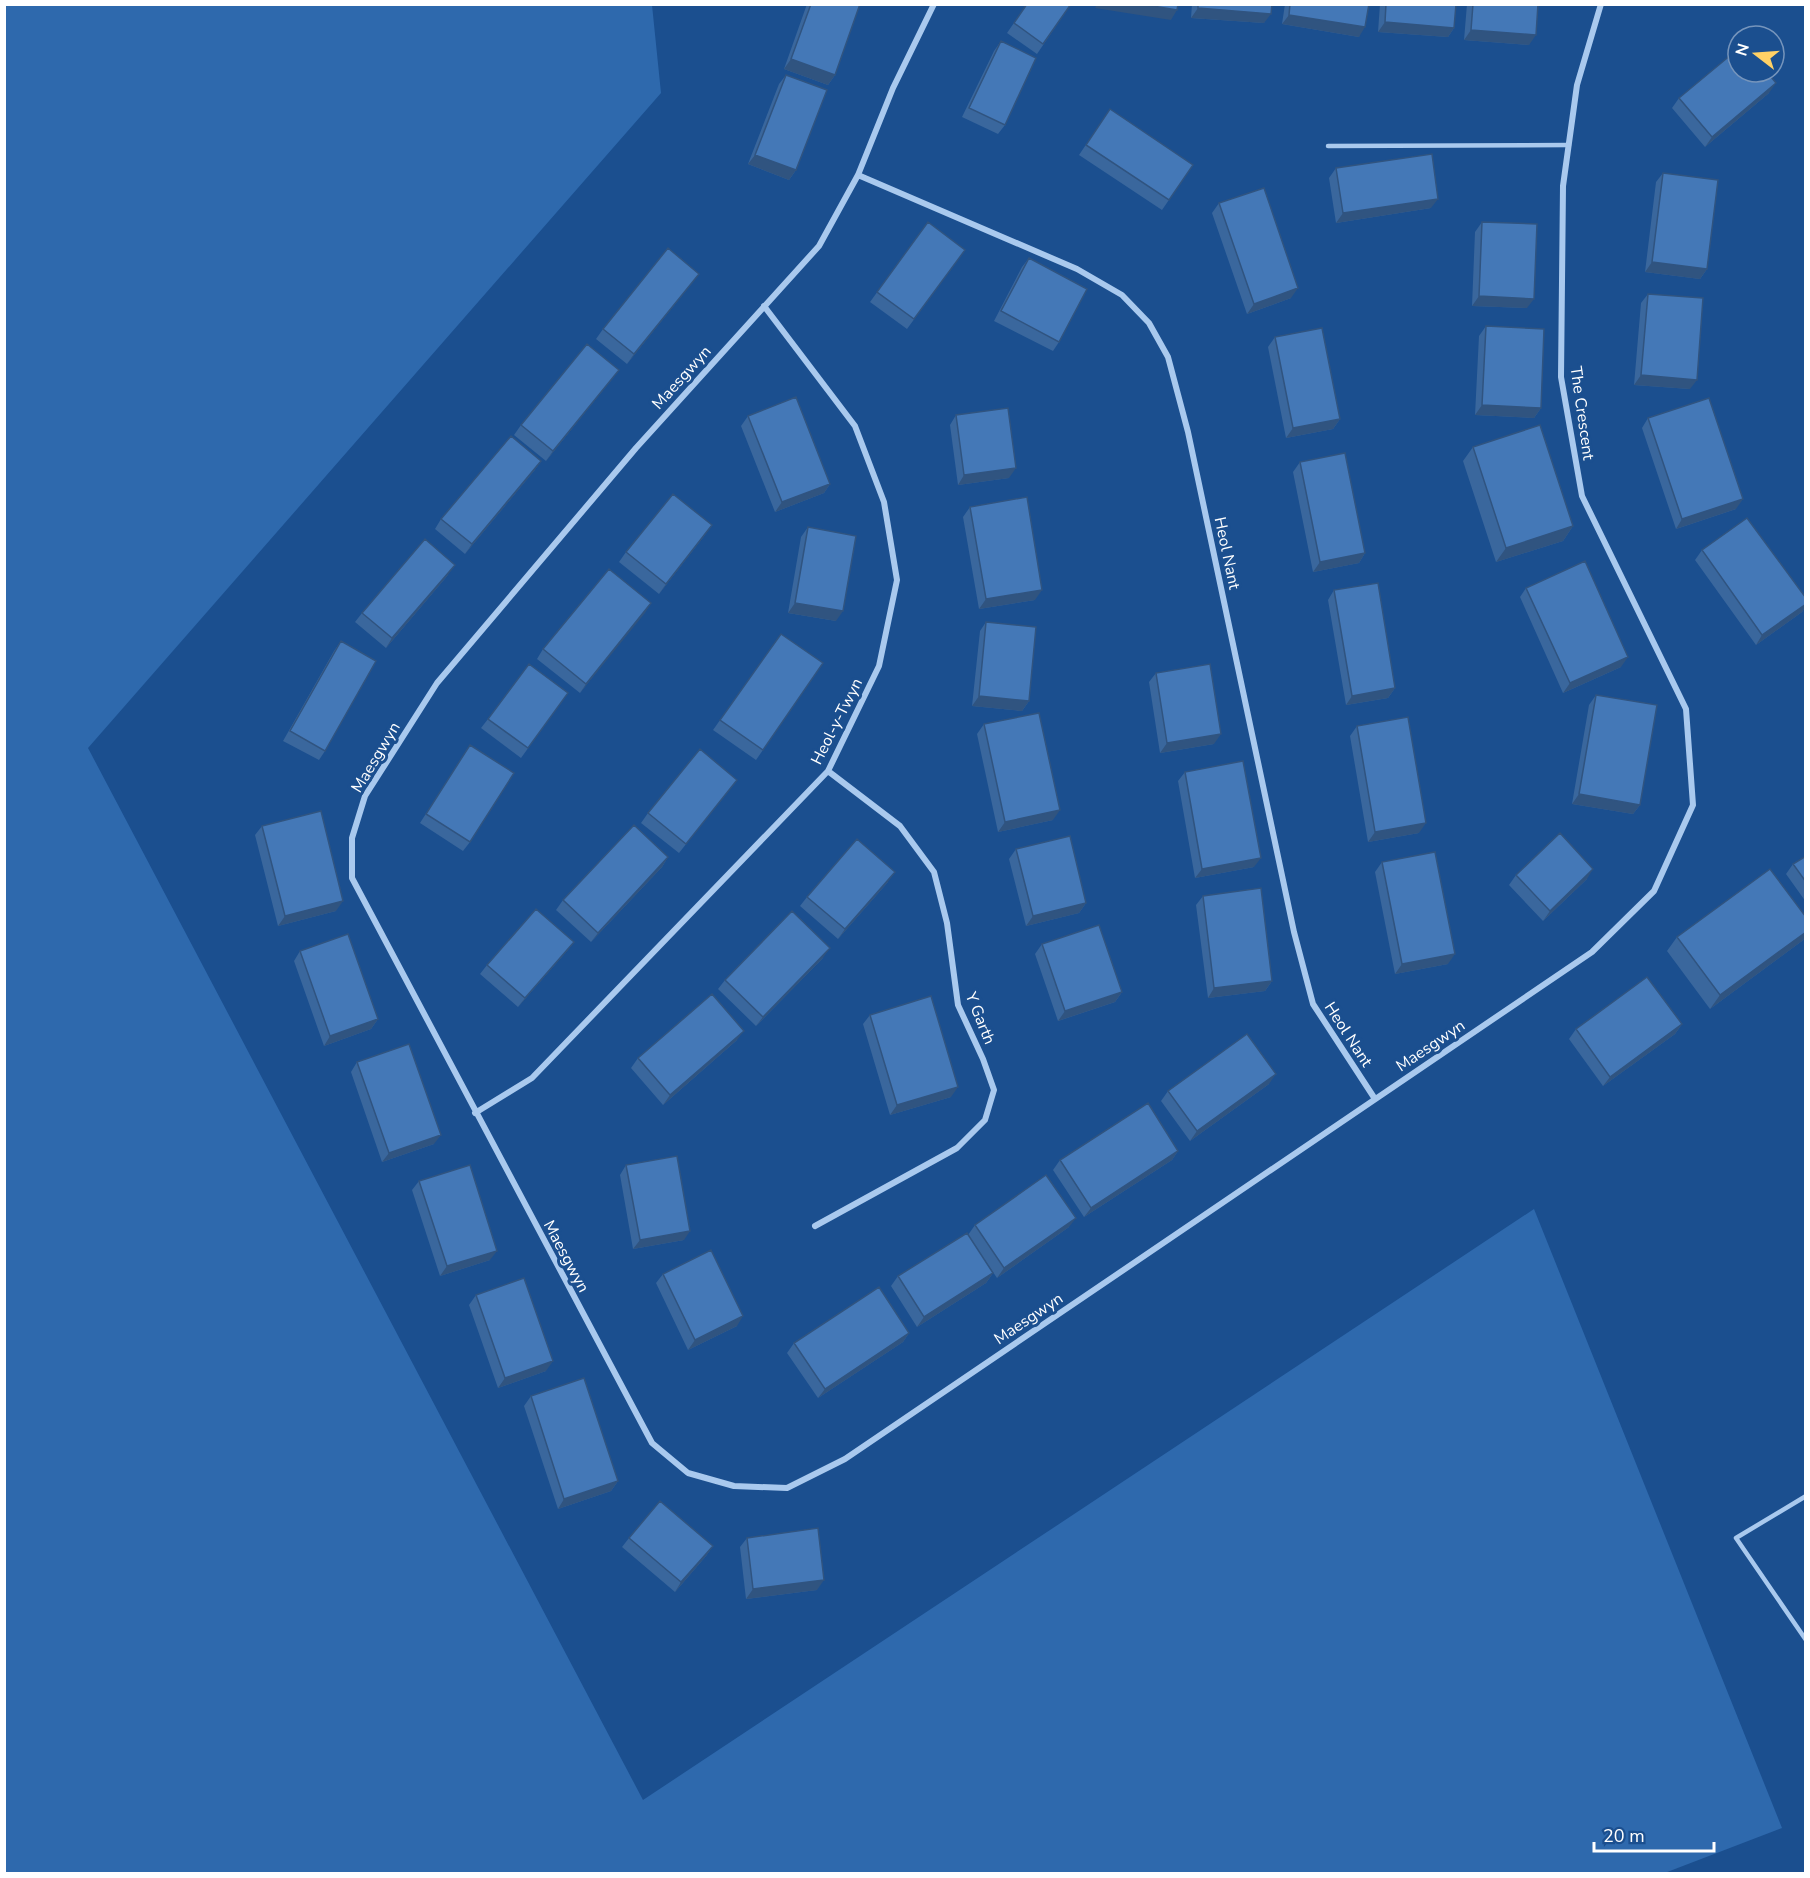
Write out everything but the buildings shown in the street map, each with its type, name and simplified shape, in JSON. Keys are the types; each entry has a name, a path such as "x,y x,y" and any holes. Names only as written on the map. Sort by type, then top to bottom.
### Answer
{"street":[{"name":"Maesgwyn","path":"934,4 893,88 858,176 819,246 636,448 437,683 365,796 352,838 352,878 652,1443 688,1473 734,1486 787,1488 846,1459 1592,952 1654,891 1693,805"},
{"name":"The Crescent","path":"1601,4 1578,85 1563,186 1561,377 1582,496 1686,709 1693,805"},
{"name":"Heol Nant","path":"858,176 1077,269 1122,295 1149,323 1164,348 1188,432 1294,932 1313,1004 1376,1099"},
{"name":"Heol-y-Twyn","path":"475,1113 532,1078 828,771 879,666 897,580 884,502 855,426 764,306"},
{"name":"Y Garth","path":"814,1226 957,1148 985,1120 994,1090 983,1059 958,1005 947,923 934,872 900,826 828,771"}],"lane":[{"path":"1328,146 1569,145"},
{"path":"1806,1496 1736,1538 1806,1640"}],"shaded area":[{"path":"5,4 652,5 661,93 88,748 643,1800 1534,1209 1782,1828 1662,1874 5,1873"}]}
